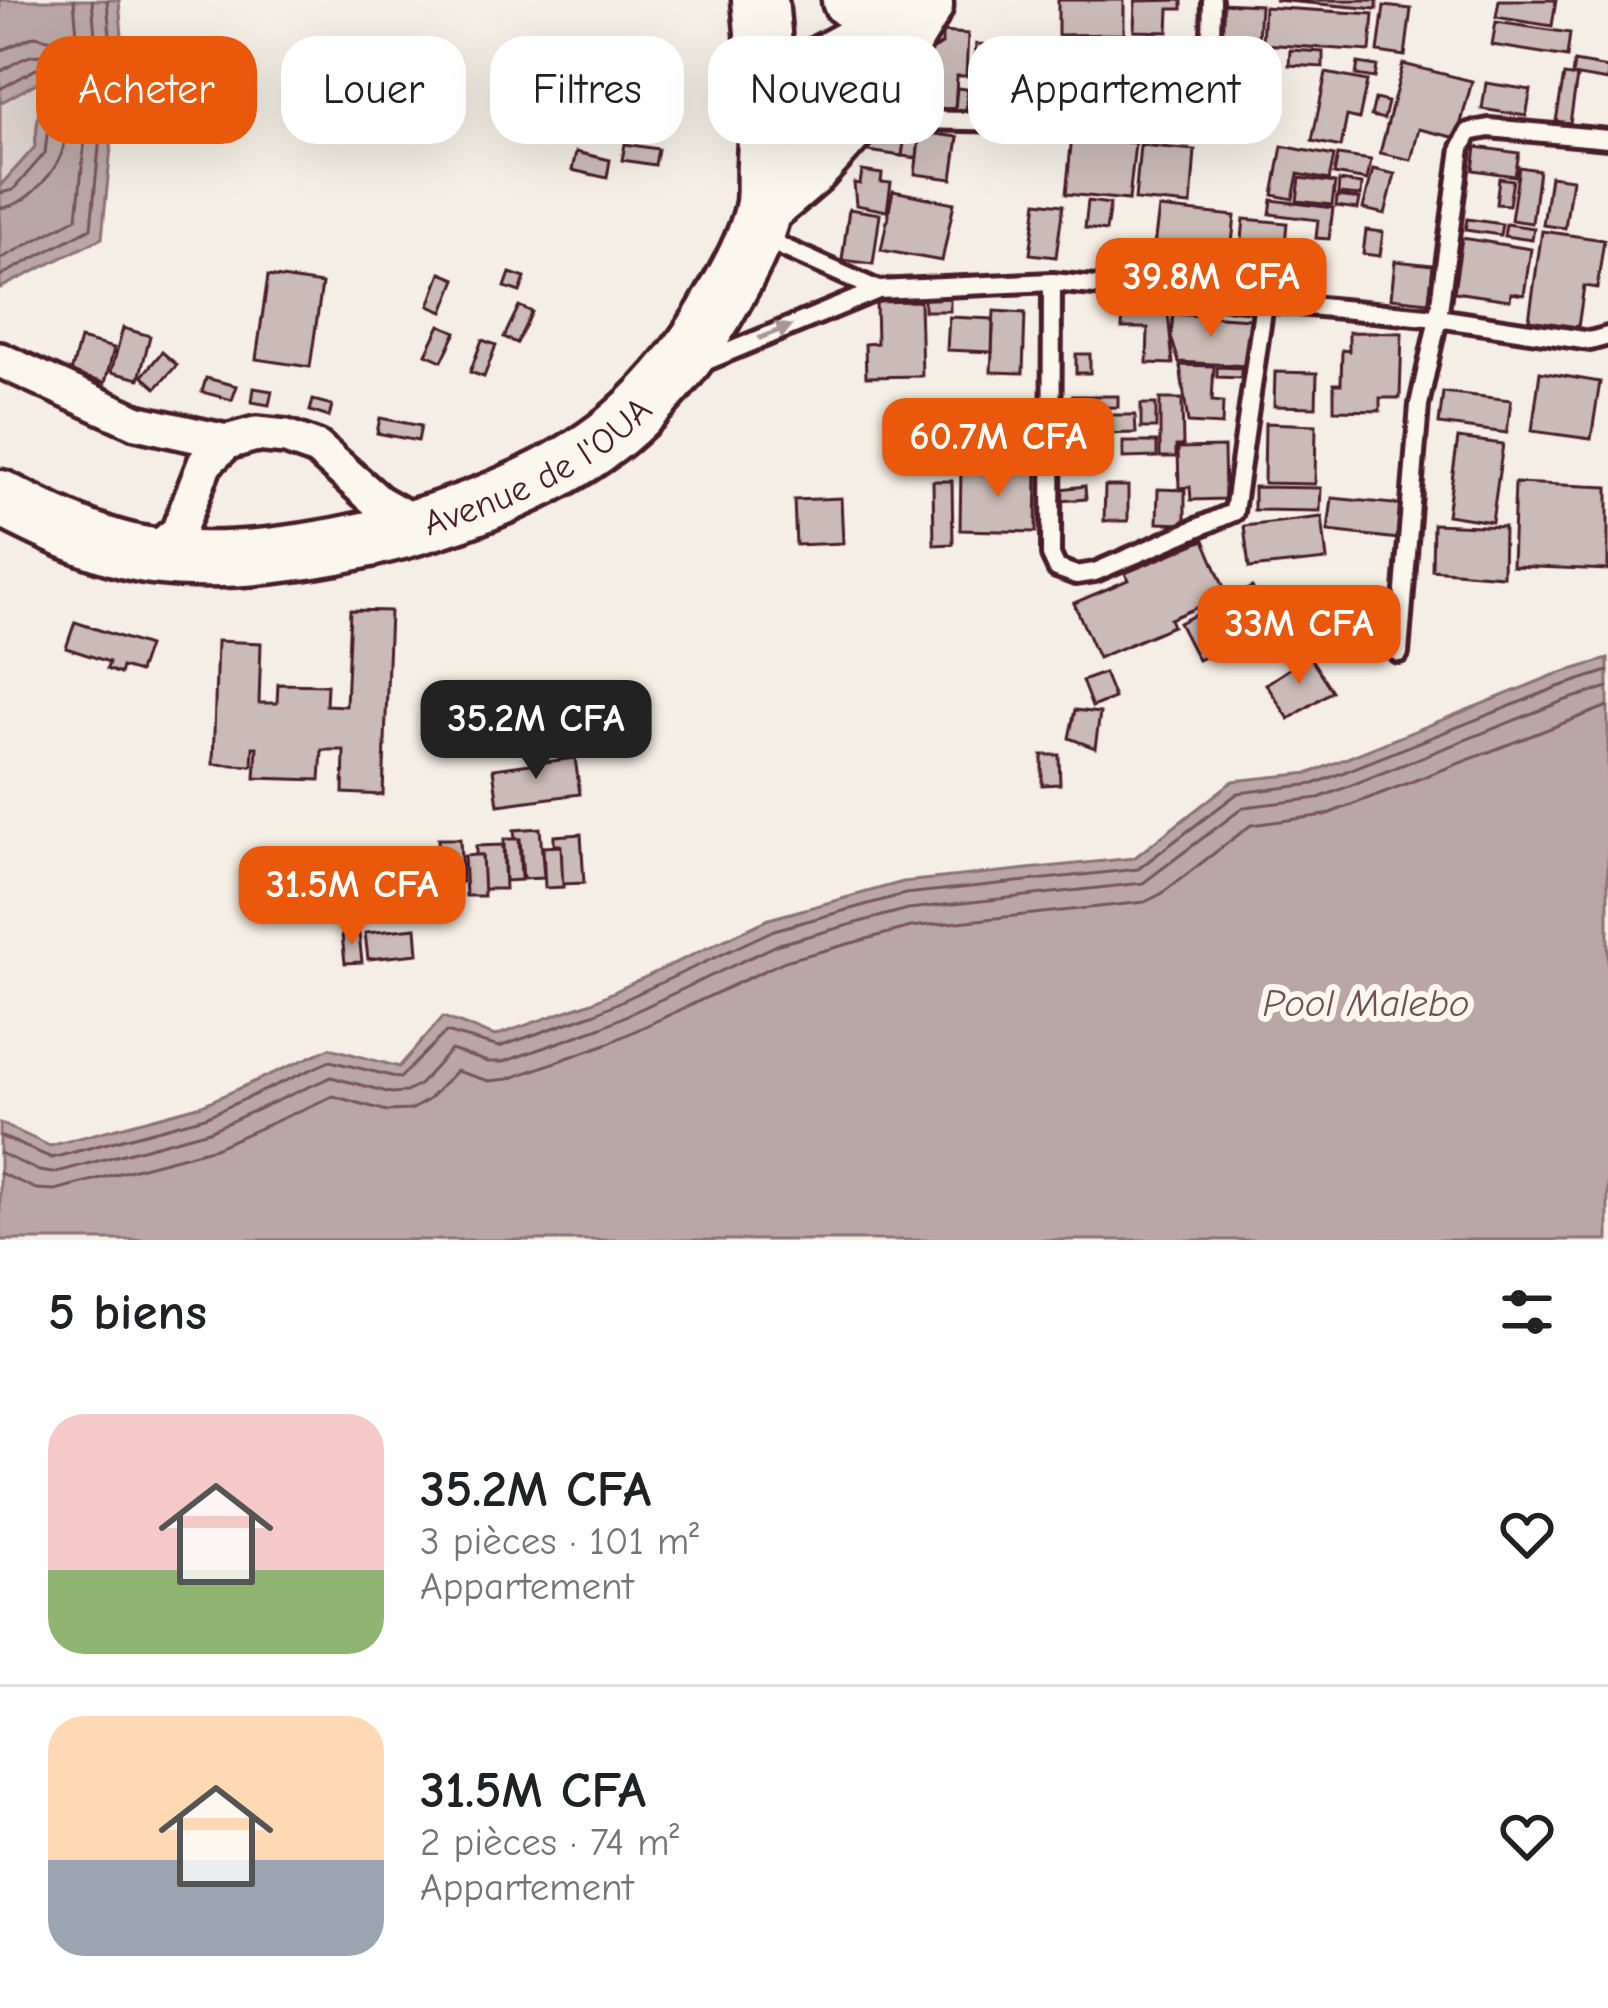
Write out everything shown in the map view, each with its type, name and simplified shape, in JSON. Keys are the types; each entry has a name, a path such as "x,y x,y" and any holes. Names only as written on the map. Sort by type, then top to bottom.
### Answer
{"main road":[{"name":"Avenue de l'OUA","path":"760,0 764,36"},
{"path":"850,0 920,8"},
{"path":"868,36 920,8"},
{"path":"904,36 920,8"},
{"name":"Avenue de l'OUA","path":"0,498 38,518 149,556 212,560 309,552 491,502 557,469 623,425 672,375 730,286 760,217 765,144"},
{"path":"760,217 833,144"}],"street":[{"path":"0,360 136,422 227,442 256,434 286,437 317,448 378,502 417,524"},
{"path":"149,556 178,532 205,463 227,442"}],"lane":[{"path":"944,120 1189,134 1203,126 1209,113 1212,0"},
{"path":"1400,653 1419,405 1438,318 1461,148 1469,132 1489,128 1608,139"},
{"path":"760,217 782,247 878,290"},
{"path":"1052,282 1051,555 1057,568 1076,575 1095,572 1234,512 1264,303"},
{"path":"672,375 878,290 1052,282 1438,318 1590,341 1608,336"}],"shaded area":[{"path":"36,82 35,147 0,186 0,103"}],"water":[{"path":"0,0 119,0 122,36 36,36 36,83 0,103"},
{"path":"36,137 36,144 111,144 102,238 0,288 0,186 35,147"},
{"name":"Pool Malebo","path":"1608,659 1608,1240 0,1240 0,1123 50,1146 202,1105 330,1048 399,1067 443,1017 495,1036 592,1002 769,919 903,882 1134,858 1233,781 1310,773 1554,675"}],"building":[{"path":"1058,0 1124,0 1124,34 1058,35"},
{"path":"1182,0 1182,9 1169,9 1168,32 1134,31 1135,1"},
{"path":"1274,0 1377,0 1377,9"},
{"path":"1499,0 1556,0 1552,26 1496,17"},
{"path":"1219,3 1260,5 1258,36 1217,36"},
{"path":"1384,6 1411,9 1405,56 1378,52"},
{"path":"1264,7 1373,14 1370,51 1282,45 1282,36 1262,36"},
{"path":"1496,22 1570,33 1567,57 1492,45"},
{"path":"942,32 968,34 966,76 957,76 955,109 944,108"},
{"path":"1290,50 1323,52 1323,67 1289,65"},
{"path":"1574,62 1608,68 1608,81 1572,75"},
{"path":"1358,63 1377,66 1375,78 1356,75"},
{"path":"1403,64 1472,81 1457,138 1419,129 1411,160 1380,153"},
{"path":"1326,73 1367,81 1359,119 1347,116 1341,147 1312,141"},
{"path":"1564,75 1577,77 1570,123 1556,121"},
{"path":"1486,83 1531,90 1526,116 1482,109"},
{"path":"957,88 967,89 966,115 951,114"},
{"path":"1375,99 1388,102 1384,119 1371,116"},
{"path":"944,135 958,137 952,179 915,174 919,144 944,144"},
{"path":"625,144 658,149 655,165 622,160"},
{"path":"869,144 904,144 902,156 868,151"},
{"path":"904,144 919,144 917,158 902,156"},
{"path":"1071,144 1135,144 1129,200 1066,194"},
{"path":"1140,145 1195,150 1191,205 1135,200"},
{"path":"1282,146 1334,156 1329,180 1298,174 1293,199 1273,195"},
{"path":"1476,147 1519,153 1515,176 1473,170"},
{"path":"576,152 610,160 607,178 572,170"},
{"path":"1338,155 1371,160 1367,180 1334,174"},
{"path":"1519,167 1539,170 1532,223 1511,220"},
{"path":"1373,169 1395,174 1385,214 1363,209"},
{"path":"862,171 882,174 881,182 891,183 887,211 856,205 854,183 860,184"},
{"path":"1550,176 1572,179 1565,228 1543,225"},
{"path":"1300,178 1335,183 1332,205 1297,201"},
{"path":"1499,178 1513,180 1509,205 1496,204"},
{"path":"1339,181 1362,184 1361,196 1338,194"},
{"path":"893,191 954,203 942,261 881,250"},
{"path":"1337,196 1360,199 1358,209 1336,206"},
{"path":"1272,200 1333,208 1329,239 1316,238 1318,220 1270,214"},
{"path":"1088,201 1110,204 1106,231 1085,228"},
{"path":"1037,202 1063,205 1056,257 1030,254"},
{"path":"1159,208 1235,216 1229,271 1162,268 1165,247 1154,246"},
{"path":"849,209 880,214 873,264 842,260"},
{"path":"1244,219 1287,223 1282,274 1239,270"},
{"path":"1467,219 1502,224 1500,235 1465,230"},
{"path":"1506,224 1534,228 1532,240 1504,236"},
{"path":"1366,230 1383,232 1380,256 1363,254"},
{"path":"1542,231 1604,240 1597,288 1584,286 1578,327 1529,320"},
{"path":"1462,238 1531,249 1524,295 1511,293 1510,300 1454,292"},
{"path":"1395,261 1433,265 1429,302 1391,298"},
{"path":"441,273 456,279 443,312 429,306"},
{"path":"510,273 525,278 520,292 505,287"},
{"path":"268,276 322,284 310,367 256,359"},
{"path":"950,294 950,311 924,311 924,295"},
{"path":"920,301 922,376 866,377 865,344 877,343 876,302"},
{"path":"519,306 532,312 517,343 504,337"},
{"path":"994,311 1025,313 1023,373 991,372"},
{"path":"1123,311 1168,313 1173,364 1147,363 1148,328 1122,328"},
{"path":"1173,314 1251,319 1248,366 1179,362 1171,337"},
{"path":"949,317 993,319 992,352 947,350"},
{"path":"440,325 456,332 442,361 426,354"},
{"path":"123,328 150,336 139,379 111,372"},
{"path":"1349,332 1402,333 1400,398 1380,398 1380,411 1334,410 1334,384 1341,384 1342,350 1349,351"},
{"path":"80,339 114,348 105,383 71,373"},
{"path":"482,340 496,345 484,377 470,372"},
{"path":"162,352 177,365 156,388 142,376"},
{"path":"1076,354 1090,354 1090,373 1076,373"},
{"path":"1180,365 1214,366 1212,401 1223,402 1222,425 1188,423"},
{"path":"1217,367 1241,368 1241,378 1217,377"},
{"path":"1275,372 1317,373 1316,407 1274,406"},
{"path":"1540,372 1600,382 1591,439 1532,431"},
{"path":"206,378 237,386 232,400 202,392"},
{"path":"254,388 272,391 269,405 252,402"},
{"path":"1443,392 1511,400 1507,433 1439,424"},
{"path":"1072,396 1118,396 1118,407 1072,408"},
{"path":"1160,399 1182,399 1183,446 1176,446 1176,457 1160,457"},
{"path":"313,400 332,405 329,417 310,411"},
{"path":"1141,404 1156,404 1156,428 1141,428"},
{"path":"1102,415 1135,415 1136,433 1102,434"},
{"path":"380,418 421,426 418,441 377,433"},
{"path":"1265,423 1316,425 1315,484 1264,483"},
{"path":"1458,438 1503,444 1492,522 1447,515"},
{"path":"1123,442 1157,442 1157,457 1123,458"},
{"path":"1224,447 1225,499 1191,500 1190,487 1179,488 1178,448"},
{"path":"961,467 1037,469 1036,532 960,530"},
{"path":"933,481 952,481 953,544 934,545"},
{"path":"1515,483 1608,487 1608,570 1512,566"},
{"path":"1085,486 1086,499 1060,501 1060,489"},
{"path":"1105,486 1128,486 1128,521 1104,521"},
{"path":"1254,487 1321,488 1320,511 1254,510"},
{"path":"1158,489 1185,490 1185,524 1157,523"},
{"path":"841,498 843,543 796,545 794,500"},
{"path":"1332,498 1404,505 1399,539 1328,531"},
{"path":"1322,517 1327,560 1249,568 1244,526"},
{"path":"1433,524 1504,527 1503,576 1432,570"},
{"path":"1204,540 1227,595 1170,619 1173,626 1098,658 1074,603 1128,580 1125,573"},
{"path":"1252,587 1270,623 1198,660 1179,623"},
{"path":"350,610 390,611 383,795 343,793 344,750 322,750 320,780 255,778 257,747 253,747 252,766 213,764 217,641 261,643 259,703 277,703 278,684 327,685 326,705 346,706"},
{"path":"75,622 148,646 139,672 122,667 120,674 107,669 109,662 66,648"},
{"path":"1309,656 1332,691 1289,719 1266,684"},
{"path":"1104,673 1114,698 1092,707 1082,681"},
{"path":"1075,710 1100,713 1095,748 1069,738"},
{"path":"1042,755 1059,755 1060,784 1042,785"},
{"path":"575,758 580,794 498,805 493,769"},
{"path":"540,828 544,878 523,879 520,839 515,839 514,830"},
{"path":"581,834 584,883 562,884 560,845 554,845 554,836"},
{"path":"438,839 460,839 462,882 445,883"},
{"path":"504,839 519,839 521,880 505,881"},
{"path":"503,845 505,889 483,889 482,855 476,855 476,846"},
{"path":"561,846 563,887 545,888 543,847"},
{"path":"443,848 445,889 429,889 427,849"},
{"path":"362,850 389,850 390,894 369,894 368,860 362,860"},
{"path":"482,855 484,896 466,896 464,856"},
{"path":"426,857 428,901 407,901 406,867 400,867 400,858"},
{"path":"368,862 369,903 348,904 347,863"},
{"path":"388,865 405,865 406,906 389,906"},
{"path":"416,928 418,954 368,959 365,933"},
{"path":"359,934 362,962 345,963 342,935"}]}
